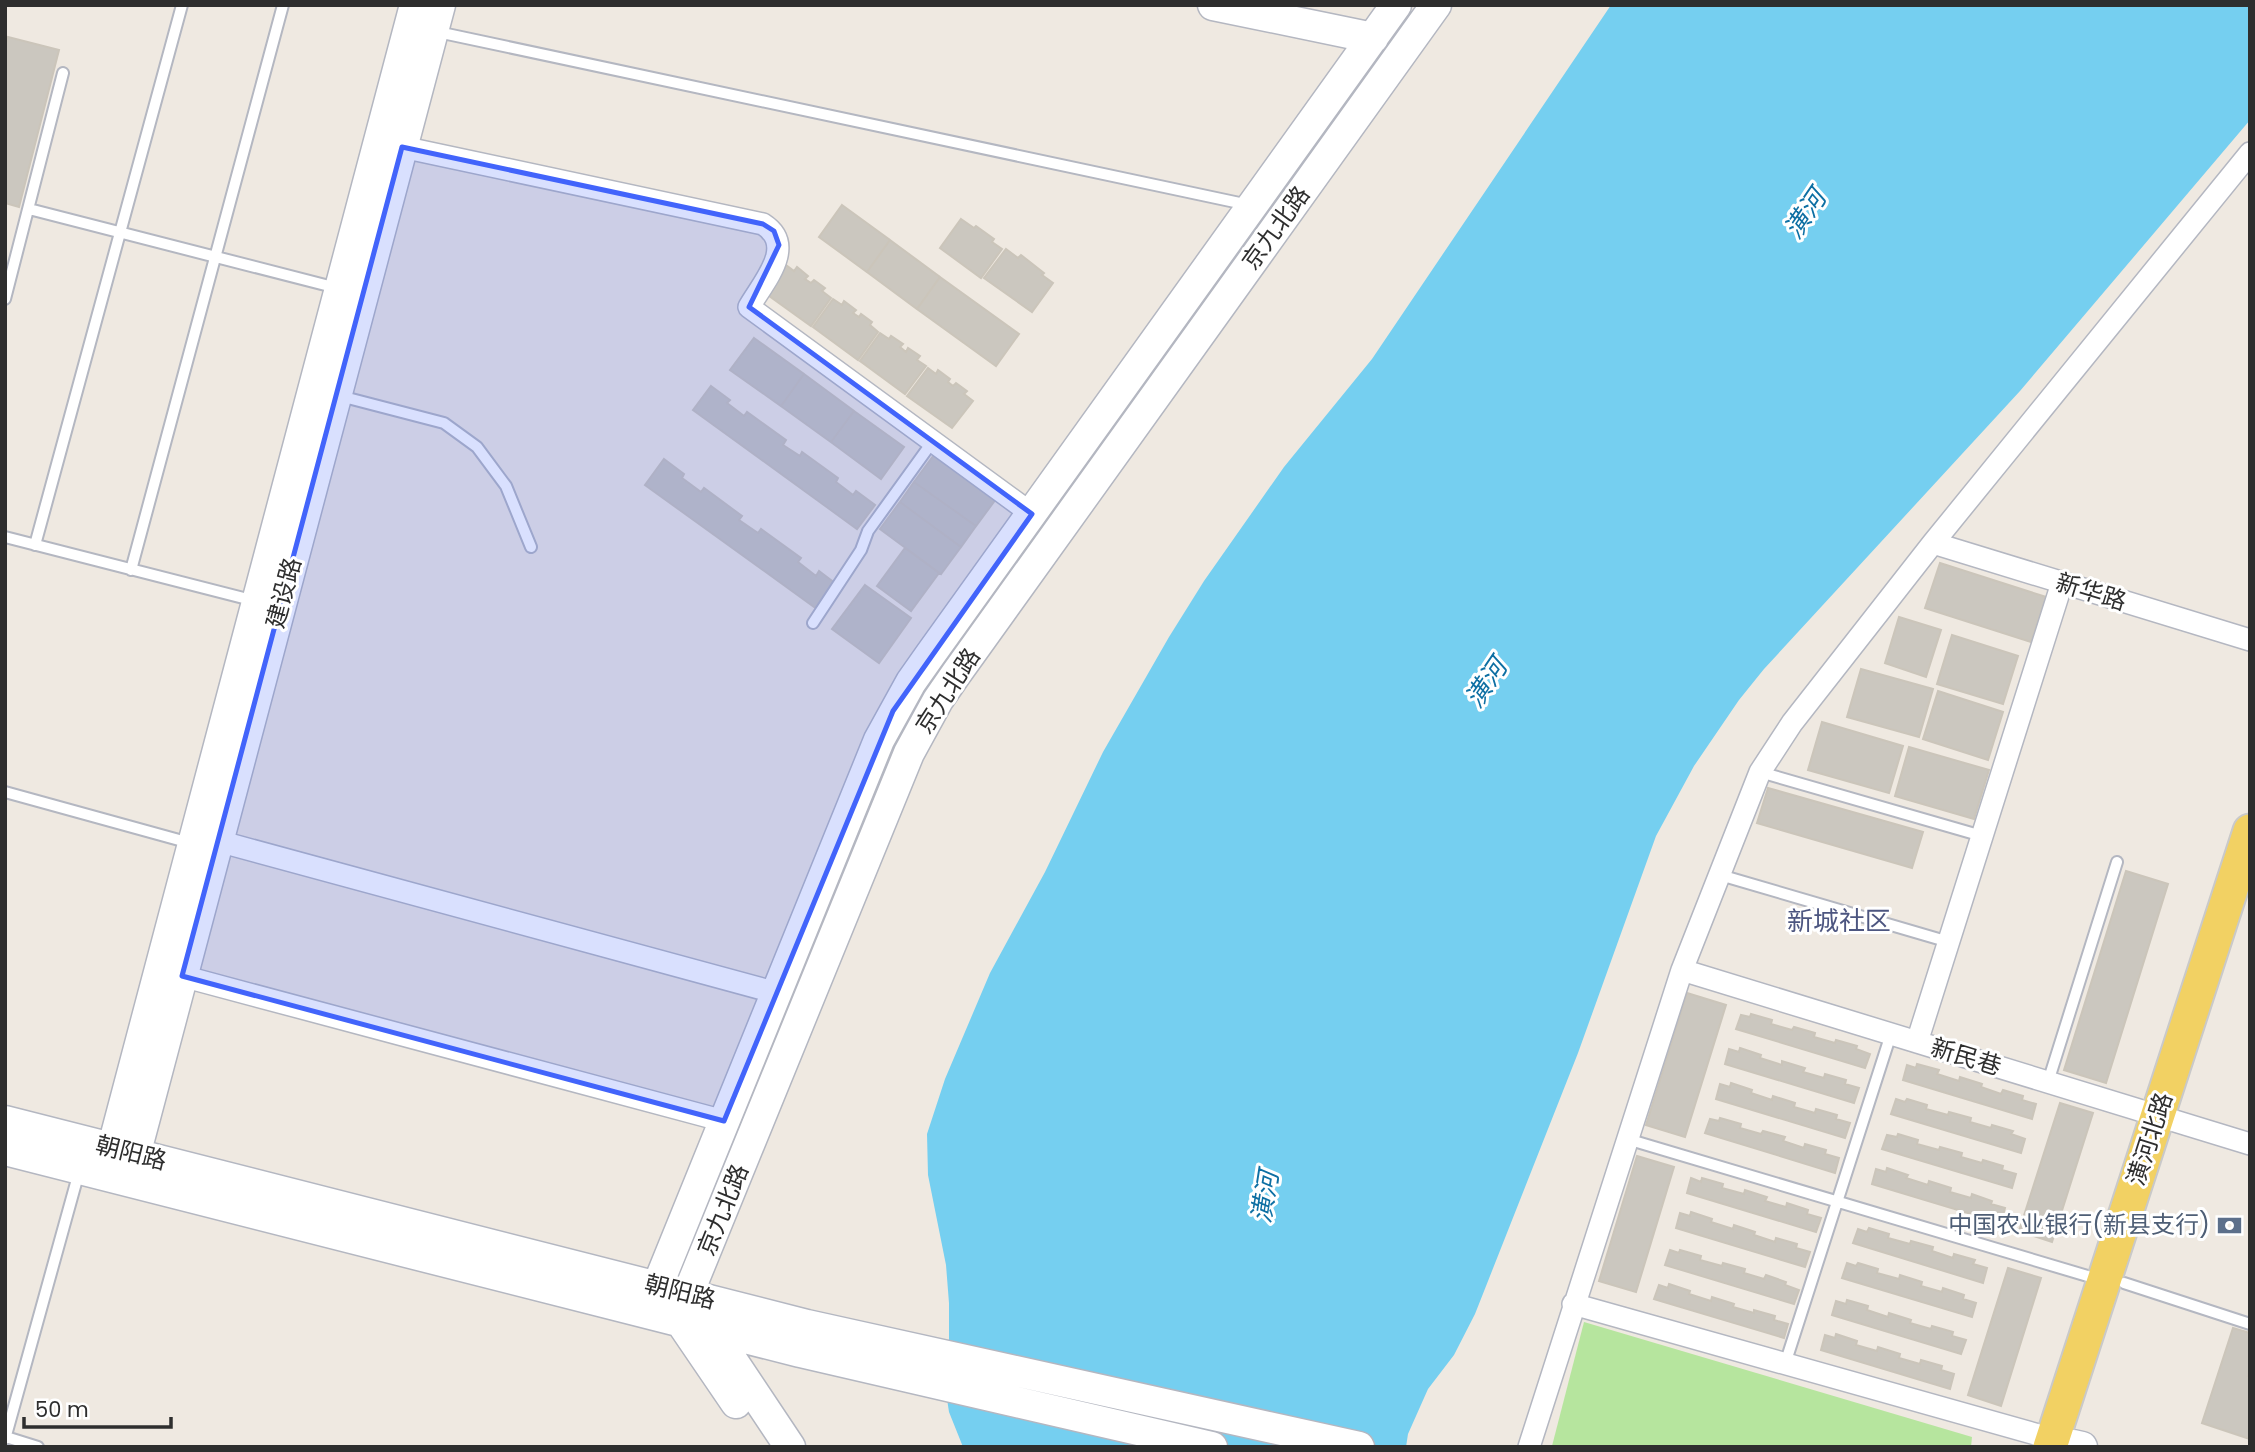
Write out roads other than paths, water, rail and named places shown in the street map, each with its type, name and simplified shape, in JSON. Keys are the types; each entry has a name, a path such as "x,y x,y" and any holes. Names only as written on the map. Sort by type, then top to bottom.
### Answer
{"main road":[{"name":"建设路","path":"112,1166 182,976 206,842 257,602 415,5"},
{"path":"1213,5 1373,38"},
{"name":"京九北路","path":"657,1287 893,711 930,654 1396,5"},
{"name":"京九北路","path":"684,1308 901,771 922,727 956,674 1437,5"},
{"name":"建设路","path":"112,1166 337,395 436,18"},
{"name":"潢河北路","path":"2066,1445 2114,1282 2167,1119 2250,831"},
{"name":"潢河北路","path":"2167,1119 2250,898"},
{"name":"朝阳路","path":"5,1121 112,1166 888,1357 1212,1447"},
{"name":"朝阳路","path":"5,1150 112,1166 657,1287"},
{"path":"657,1287 711,1329 790,1447"},
{"path":"684,1308 765,1447"},
{"name":"朝阳路","path":"711,1329 888,1357 1359,1447"}],"street":[{"path":"402,147 763,224 774,231 779,245 776,259 749,307 1032,514"},
{"path":"1529,1447 1682,971 1760,772 1792,723 1933,543 2250,153"},
{"name":"新华路","path":"1933,543 2250,640"},
{"path":"1917,1042 2062,583"},
{"path":"206,842 777,993"},
{"name":"新民巷","path":"1682,971 2250,1144"},
{"path":"182,976 724,1121"},
{"path":"1573,1304 2066,1445"}],"lane":[{"path":"35,545 182,5"},
{"path":"131,570 283,5"},
{"path":"436,18 1252,206"},
{"path":"5,299 63,73"},
{"path":"29,209 340,289"},
{"path":"337,395 444,423 477,447 506,486 531,547"},
{"path":"813,623 862,550 867,531 933,441"},
{"path":"5,537 257,602"},
{"path":"1760,772 1982,836"},
{"path":"5,792 206,842"},
{"path":"2048,1083 2117,862"},
{"path":"1720,875 1949,942"},
{"path":"1785,1364 1891,1034"},
{"path":"1627,1139 2250,1324"},
{"path":"38,1447 6,1438 112,1166"}],"water":[{"name":"潢河","path":"1611,5 2250,5 2250,120 2020,391 1764,669 1739,700 1694,766 1656,836 1578,1053 1475,1314 1454,1355 1428,1389 1408,1434 1406,1447 963,1447 949,1412 945,1386 949,1303 946,1265 928,1175 927,1134 945,1079 990,973 1045,872 1103,752 1204,581 1284,467 1372,359"}],"place":[{"name":"中国农业银行(新县支行)","path":"2230,1225"}],"district":[{"name":"新城社区","path":"1839,921"}]}
